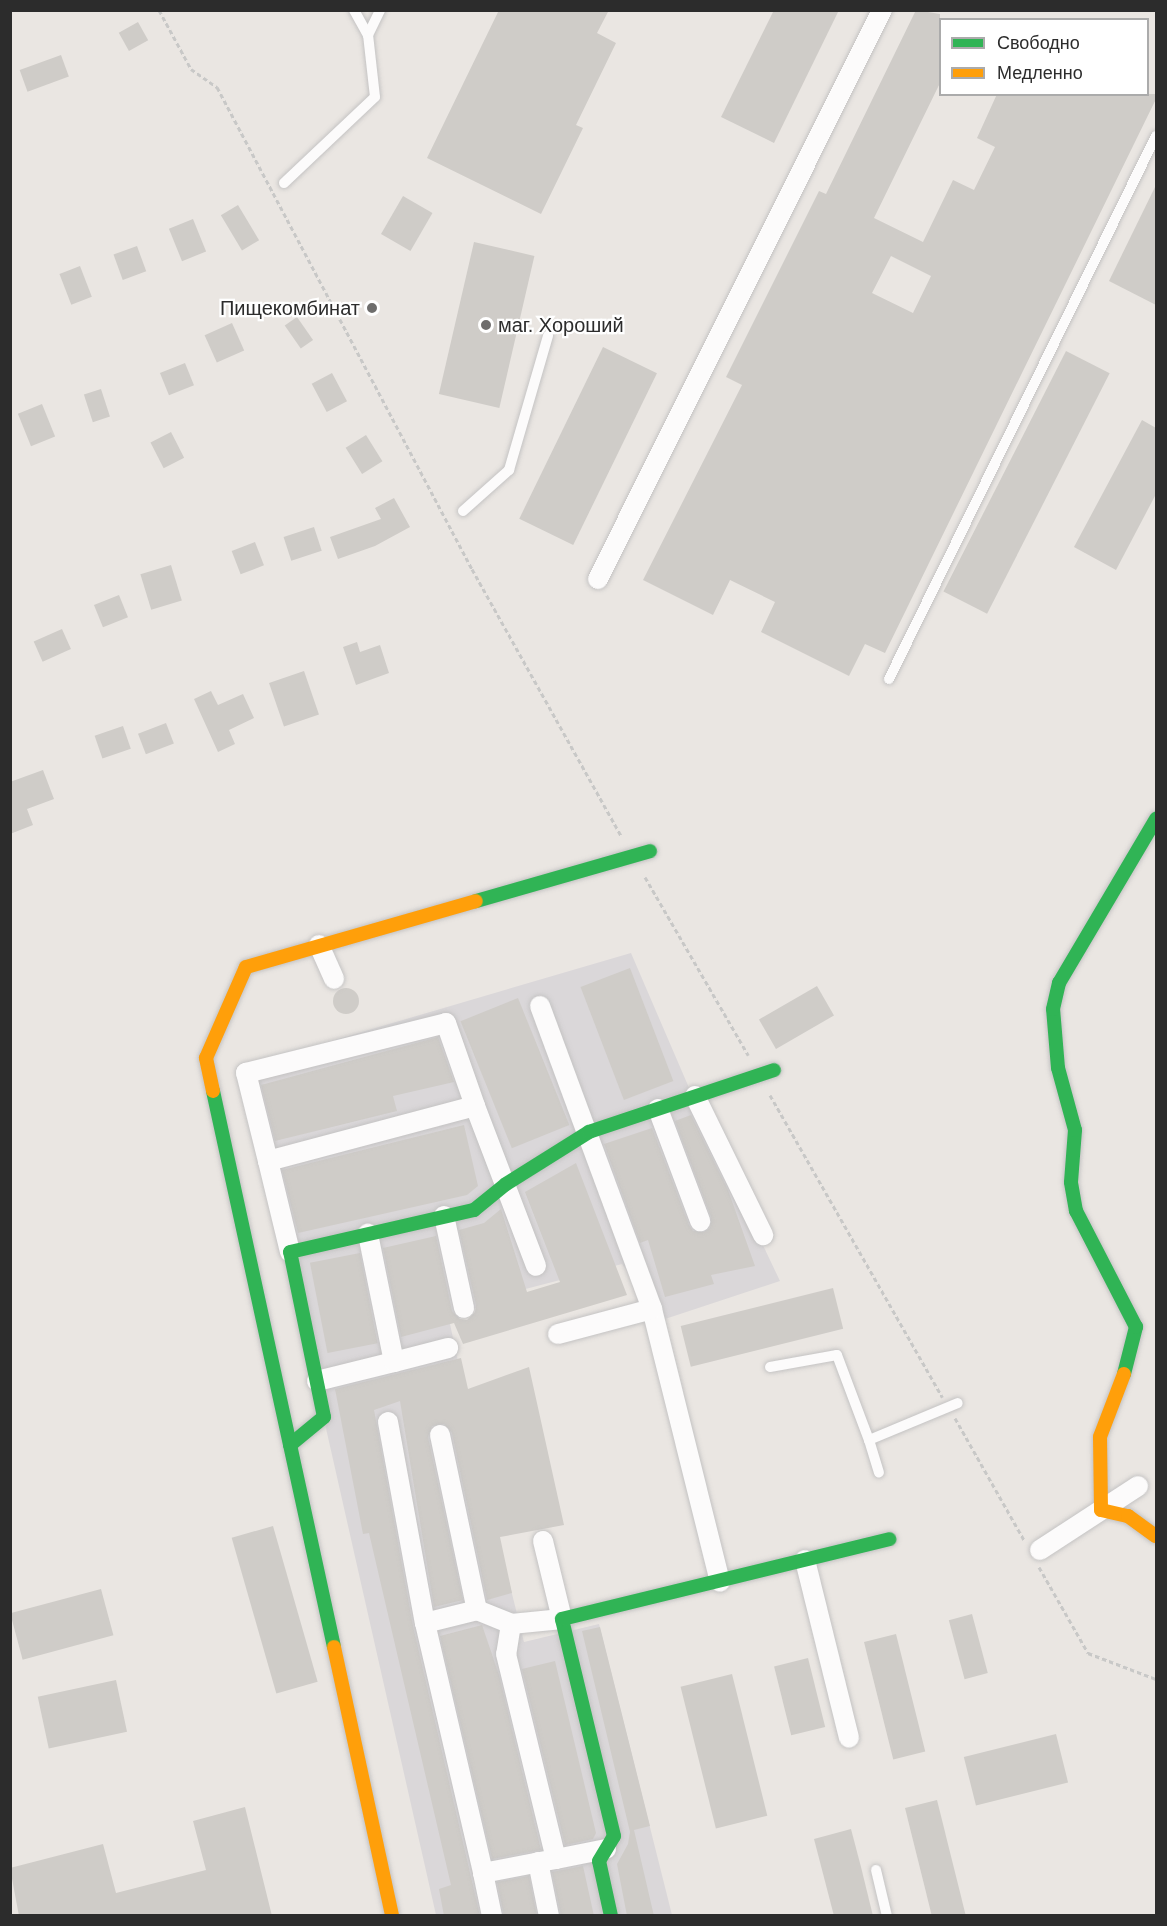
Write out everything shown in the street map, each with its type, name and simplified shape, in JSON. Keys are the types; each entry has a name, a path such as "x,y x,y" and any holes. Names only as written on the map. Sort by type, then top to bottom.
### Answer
{"street":[{"path":"598,579 882,10"},
{"path":"1101,1510 1100,1437 1131,1355 1136,1327 1076,1211 1071,1182 1075,1130 1058,1068 1053,1009 1059,983 1156,819"},
{"path":"392,1916 206,1058 246,967 650,851"},
{"path":"319,945 334,979"},
{"path":"540,1006 590,1132 652,1310 720,1582"},
{"path":"290,1445 324,1417 290,1252 246,1073 446,1023 536,1266"},
{"path":"290,1252 474,1210 506,1184 590,1132 774,1070"},
{"path":"695,1096 764,1235"},
{"path":"268,1161 475,1106"},
{"path":"658,1109 700,1221"},
{"path":"444,1216 464,1308"},
{"path":"368,1234 394,1362"},
{"path":"558,1334 652,1310"},
{"path":"316,1381 448,1348"},
{"path":"388,1422 425,1623 492,1916"},
{"path":"440,1435 477,1610"},
{"path":"1035,1554 1138,1486"},
{"path":"1101,1510 1128,1516 1156,1536"},
{"path":"425,1623 477,1610 511,1624 562,1619 889,1539"},
{"path":"543,1541 614,1836 599,1861 611,1916"},
{"path":"805,1560 849,1738"},
{"path":"511,1624 506,1654 547,1861 549,1916"},
{"path":"483,1873 606,1849"}],"lane":[{"path":"284,183 375,97 368,35 354,10"},
{"path":"368,35 380,10"},
{"path":"889,679 1156,136"},
{"path":"463,511 509,470 549,336"},
{"path":"770,1367 837,1355 879,1472"},
{"path":"869,1440 954,1406"},
{"path":"876,1870 887,1916"}],"path":[{"path":"159,10 190,69 217,87 466,559 759,1075 954,1406 1088,1653 1156,1678"}],"shaded area":[{"path":"631,953 699,1111 780,1281 662,1320 622,1264 491,1298 450,1324 480,1465 524,1642 599,1624 672,1915 436,1915 318,1393 236,1069"}],"building":[{"path":"499,10 609,10 597,33 616,43 576,125 583,128 541,214 427,158"},
{"path":"774,10 839,10 774,143 721,117"},
{"path":"916,10 940,14 939,85 874,218 923,242 953,180 974,190 995,147 977,138 996,96 1149,96 1149,94 1156,94 1156,99 885,653 865,644 849,676 761,632 775,602 730,580 713,615 643,580 742,385 726,377 819,191 826,194","holes":["891,256 931,276 913,313 872,293"]},
{"path":"138,22 148,40 129,51 119,33"},
{"path":"61,55 69,77 28,92 20,70"},
{"path":"1156,185 1156,305 1109,281"},
{"path":"403,196 432,213 410,251 381,234"},
{"path":"238,205 259,240 242,250 221,215"},
{"path":"193,219 206,251 182,261 169,229"},
{"name":"маг. Хороший","path":"474,242 534,256 499,408 439,394"},
{"path":"137,246 146,271 123,280 114,255"},
{"path":"80,266 92,297 71,305 59,274"},
{"path":"297,317 313,340 301,349 285,326"},
{"path":"232,323 244,350 217,363 205,335"},
{"path":"603,347 657,373 573,545 519,519"},
{"path":"1066,351 1110,373 987,614 943,592"},
{"path":"185,363 194,385 169,395 160,373"},
{"path":"332,373 347,401 327,412 312,384"},
{"path":"101,389 110,417 93,422 84,395"},
{"path":"42,404 55,436 31,446 18,414"},
{"path":"1142,420 1156,428 1156,494 1116,570 1074,547"},
{"path":"171,432 184,458 164,468 151,442"},
{"path":"366,435 382,461 362,474 346,448"},
{"path":"394,498 410,527 375,546 338,559 330,537 381,519 375,508"},
{"path":"314,527 322,551 291,561 284,537"},
{"path":"255,542 264,565 241,574 232,551"},
{"path":"171,565 182,600 151,610 140,574"},
{"path":"119,595 128,617 103,627 94,605"},
{"path":"62,629 71,649 43,662 34,642"},
{"path":"357,642 360,652 380,645 389,673 356,685 343,647"},
{"path":"304,671 319,714 284,727 269,683"},
{"path":"211,691 218,705 243,694 254,718 229,730 235,744 218,752 194,699"},
{"path":"166,723 174,744 146,754 138,734"},
{"path":"123,726 131,749 102,758 95,736"},
{"path":"43,770 54,799 27,809 33,825 10,834 10,782"},
{"path":"630,968 673,1081 624,1100 581,987"},
{"path":"817,986 834,1015 776,1049 759,1020"},
{"path":"346,988 355,992 359,1001 355,1010 346,1014 337,1010 333,1001 337,992"},
{"path":"518,998 569,1125 512,1148 461,1021"},
{"path":"438,1037 454,1082 393,1096 397,1111 275,1141 261,1085"},
{"path":"691,1115 728,1190 755,1266 711,1275 714,1284 665,1297 648,1240 640,1243 604,1144 652,1128 689,1225 693,1231 704,1232 710,1228 711,1217 675,1121"},
{"path":"464,1125 478,1186 467,1195 298,1233 282,1170"},
{"path":"576,1163 627,1295 463,1344 454,1323 401,1337 383,1248 436,1236 452,1311 460,1319 467,1320 475,1312 476,1305 459,1230 484,1223 501,1209 527,1292 560,1282 525,1192"},
{"path":"360,1253 378,1343 327,1353 310,1263"},
{"path":"833,1288 843,1329 691,1367 681,1326"},
{"path":"461,1358 468,1389 529,1367 564,1525 500,1537 512,1593 487,1600 452,1433 444,1424 432,1426 428,1437 463,1600 434,1607 400,1401 374,1410 413,1626 480,1916 444,1916 439,1889 451,1885 369,1533 363,1534 335,1389"},
{"path":"273,1526 318,1682 276,1694 232,1538"},
{"path":"101,1589 113,1635 23,1660 10,1613"},
{"path":"972,1614 988,1673 965,1679 949,1620"},
{"path":"482,1625 499,1675 541,1850 492,1859 440,1636"},
{"path":"600,1627 650,1826 634,1830 654,1916 627,1916 617,1864 628,1844 630,1832 582,1631"},
{"path":"896,1634 925,1751 893,1759 864,1642"},
{"path":"808,1658 825,1727 791,1735 774,1666"},
{"path":"555,1661 596,1833 593,1839 565,1845 522,1669"},
{"path":"732,1674 767,1816 716,1828 681,1687"},
{"path":"116,1680 127,1732 49,1748 38,1697"},
{"path":"1056,1734 1068,1783 976,1805 964,1757"},
{"path":"937,1800 966,1916 932,1916 905,1808"},
{"path":"245,1807 272,1916 19,1916 10,1868 103,1844 116,1893 206,1870 193,1821"},
{"path":"851,1829 873,1916 834,1916 814,1839"},
{"path":"583,1866 594,1916 561,1916 552,1872"},
{"path":"529,1876 537,1916 504,1916 497,1882"}],"traffic: fast":[{"path":"1124,1374 1136,1327 1076,1211 1071,1182 1075,1130 1058,1068 1053,1009 1059,983 1156,819"},
{"path":"476,901 650,851"},
{"path":"290,1445 324,1417 290,1252 474,1210 506,1184 589,1132 774,1070"},
{"path":"213,1091 334,1647"},
{"path":"611,1916 599,1861 614,1836 562,1619 889,1539"}],"traffic: slow":[{"path":"213,1091 206,1058 246,967 476,901"},
{"path":"1124,1374 1100,1437 1101,1510 1128,1516 1156,1536"},
{"path":"334,1647 392,1916"}],"place":[{"name":"Пищекомбинат","path":"372,308"},
{"name":"маг. Хороший","path":"486,325"}]}
